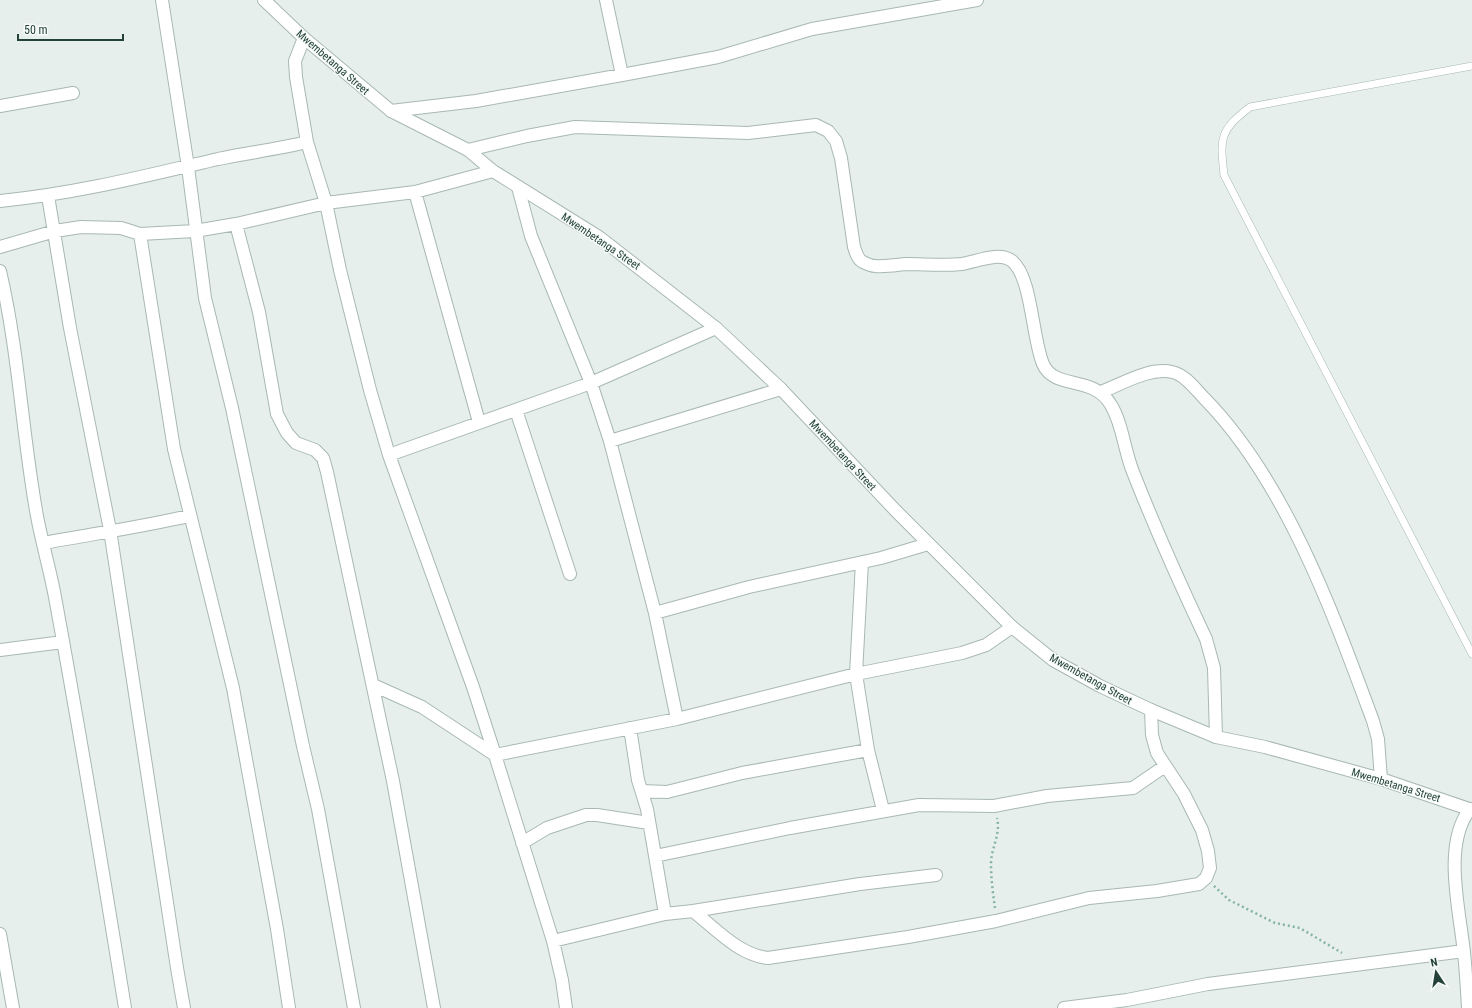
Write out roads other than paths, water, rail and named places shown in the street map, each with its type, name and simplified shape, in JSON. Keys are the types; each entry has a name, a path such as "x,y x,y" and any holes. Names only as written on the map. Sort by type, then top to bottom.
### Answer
{"street":[{"path":"162,0 188,167 205,298 232,408 303,746 318,809 354,1008"},
{"name":"Mwembetanga Street","path":"264,0 304,38 391,111 468,150 493,171 599,238 716,328 781,389 928,544 1012,627 1053,660 1100,686 1151,710 1216,737 1265,747 1381,779 1471,810"},
{"path":"606,0 622,75"},
{"path":"391,111 476,101 718,57 812,29 977,0"},
{"path":"304,38 295,61 296,77 307,142 326,203 359,350 389,456 473,687 495,755 553,941 562,980 566,1008"},
{"path":"0,106 73,93"},
{"path":"468,150 575,127 748,133 816,125 828,131 836,141 841,158 854,247 862,262 876,266 961,264 987,258 1000,257 1011,260 1019,268 1024,280 1036,340 1043,365 1052,375 1067,381 1090,386 1101,392 1111,404 1120,424 1132,470 1206,639 1214,668 1216,737"},
{"path":"0,201 48,196 307,142"},
{"path":"0,247 55,231 81,227 105,226 121,228 140,234 196,231 236,224 326,203 415,192 493,171"},
{"path":"518,187 531,236 592,383 610,441 655,613 677,719"},
{"path":"415,192 479,422"},
{"path":"48,196 70,328 110,530 174,953 184,1008"},
{"path":"236,224 259,312 278,414 287,434 296,443 315,450 323,458 373,685 402,827 434,1008"},
{"path":"140,234 174,449 233,688 277,929 289,1008"},
{"path":"0,271 12,329 29,464 63,642 125,1008"},
{"path":"389,456 479,422 592,383 716,328"},
{"path":"1101,392 1149,373 1161,370 1174,372 1186,379 1217,411 1256,464 1292,526 1332,614 1373,721 1378,739 1381,779"},
{"path":"610,441 781,389"},
{"path":"516,410 570,574"},
{"path":"44,543 110,530 127,530 190,516"},
{"path":"655,613 749,587 862,562 928,544"},
{"path":"862,562 856,674 868,750 883,810"},
{"path":"373,685 422,707 495,755 677,719 856,674 962,653 986,645 1012,627"},
{"path":"0,650 63,642"},
{"path":"693,911 744,951 757,957 768,958 908,937 996,921 1089,898 1156,891 1200,884 1206,878 1210,868 1208,851 1202,830 1184,794 1157,754 1152,735 1151,710"},
{"path":"630,728 638,780 647,809 665,914"},
{"path":"642,791 667,792 742,773 868,750"},
{"path":"654,856 883,810 919,805 994,806 1047,796 1133,788 1165,766"},
{"path":"1468,1008 1464,951 1454,884 1455,856 1462,819 1471,810"},
{"path":"522,843 547,828 586,815 597,815 649,823"},
{"path":"553,941 665,914 693,911 860,884 936,875"},
{"path":"0,934 13,1008"},
{"path":"1064,1008 1127,1004 1208,984 1464,951"}],"lane":[{"path":"1472,66 1250,107 1230,122 1221,144 1224,175 1472,654"}]}
